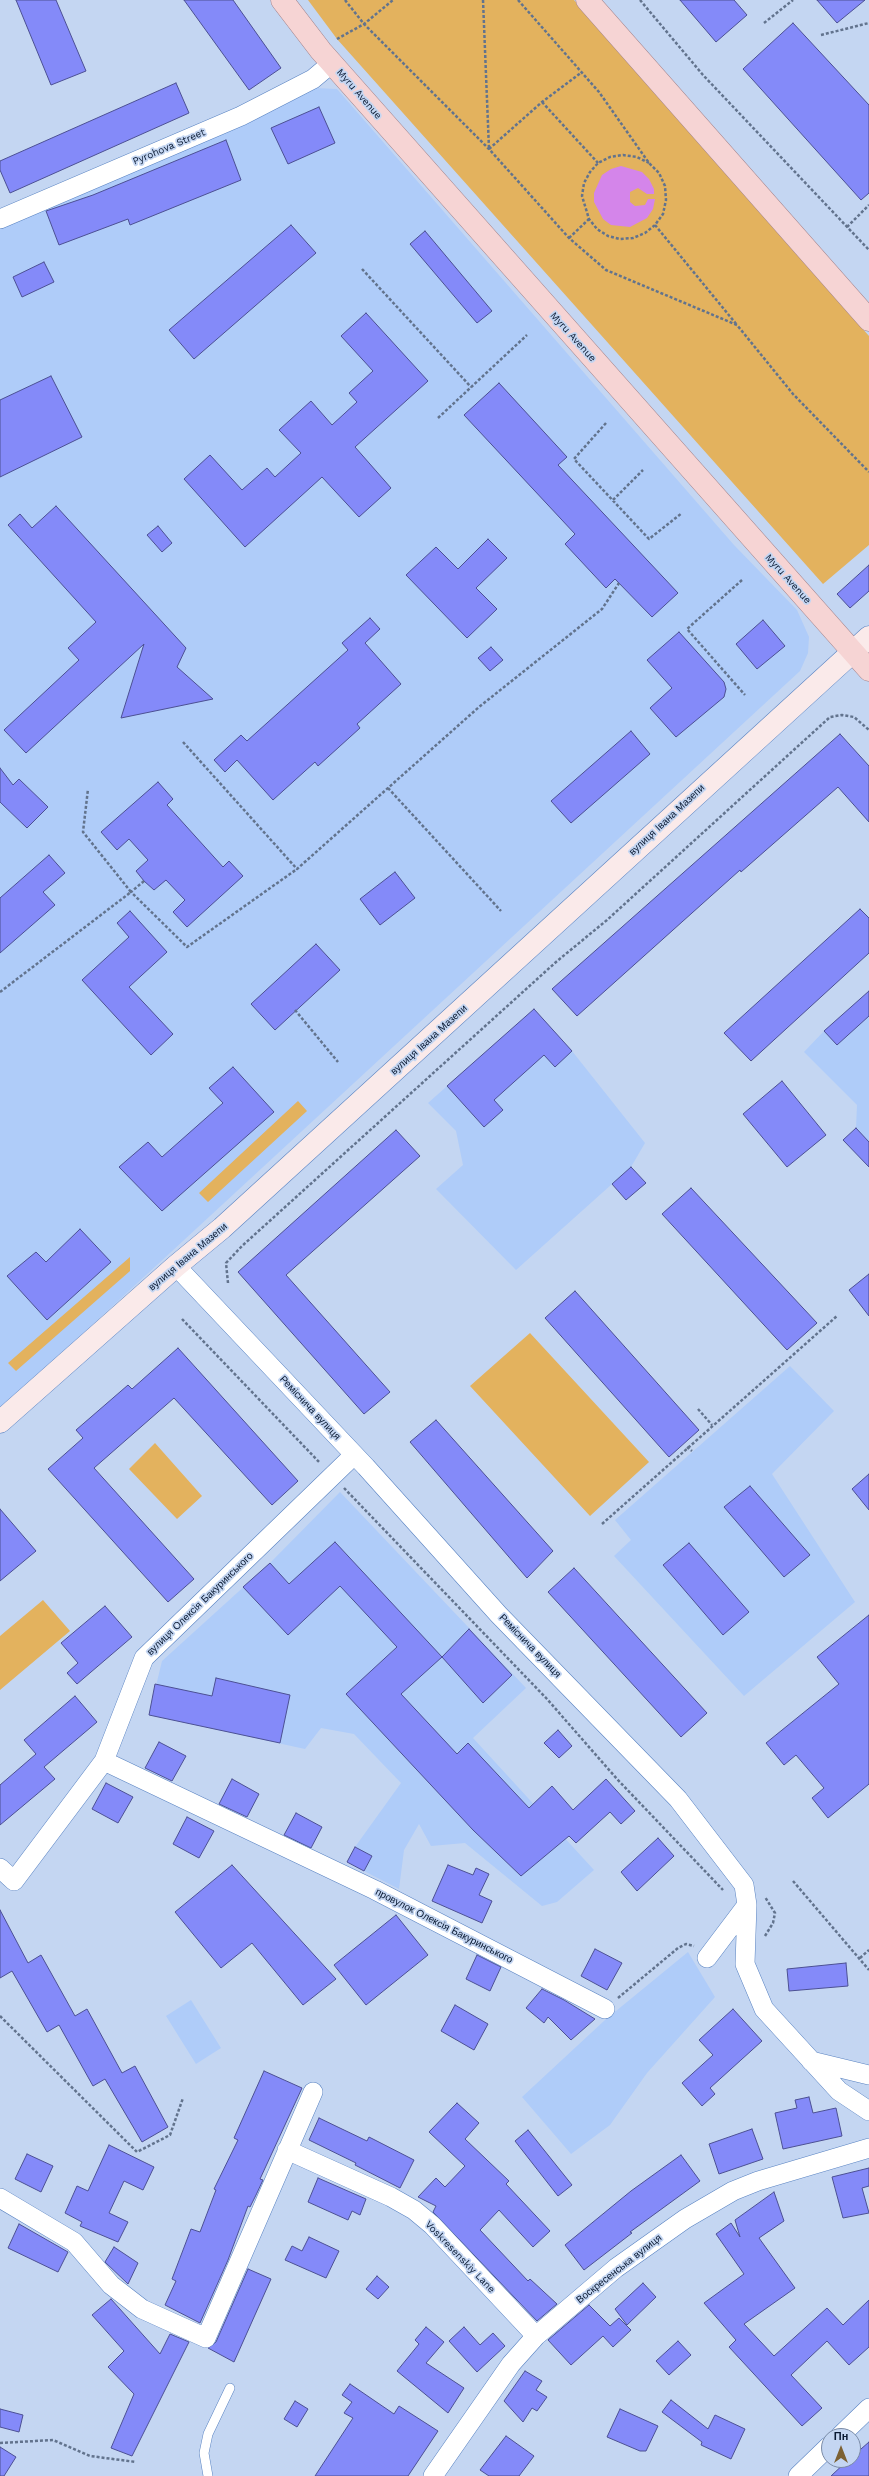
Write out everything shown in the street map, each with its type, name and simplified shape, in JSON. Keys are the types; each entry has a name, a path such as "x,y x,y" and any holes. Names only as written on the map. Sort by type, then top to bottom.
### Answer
{"main road":[{"name":"Myru Avenue","path":"282,0 332,63 510,267 869,670"},
{"path":"587,0 869,320"},
{"name":"вулиця Івана Мазепи","path":"0,1422 176,1266 284,1173 869,637"}],"street":[{"name":"Pyrohova Street","path":"0,219 241,116 313,80 332,63"},
{"name":"Реміснича вулиця","path":"176,1266 354,1455 499,1615 678,1799 744,1885 747,1905 744,1964 764,2009 839,2091 869,2110"},
{"name":"вулиця Олексія Бакуринського","path":"0,1868 14,1881 104,1761 144,1658 354,1455"},
{"name":"провулок Олексія Бакуринського","path":"104,1761 375,1890 605,2009"},
{"path":"707,1958 747,1905"},
{"path":"811,2061 869,2075"},
{"path":"0,2198 74,2242 111,2285 142,2309 206,2338 313,2092"},
{"name":"Воскресенська вулиця","path":"433,2476 511,2364 536,2336 616,2268 685,2219 722,2197 758,2181 869,2148"},
{"name":"Voskresenskiy Lane","path":"287,2150 391,2197 414,2210 432,2225 536,2336"},
{"path":"848,2428 869,2408"},
{"path":"798,2476 821,2454"}],"lane":[{"path":"208,2476 204,2454 208,2434 230,2388"}],"path":[{"path":"345,0 364,24 489,150 569,238 606,270 737,325"},
{"path":"337,39 364,24 393,0"},
{"path":"483,0 489,150"},
{"path":"518,0 599,92 649,163 659,173 665,186 666,200 663,214 655,225 645,233 633,238 620,239 608,236 597,229 588,220 582,196 584,183 590,172 598,164 610,157 624,155 637,157 649,163"},
{"path":"640,0 703,75 869,250"},
{"path":"764,23 793,0"},
{"path":"821,35 869,23"},
{"path":"489,150 542,102 582,72"},
{"path":"542,102 598,164"},
{"path":"847,227 869,205"},
{"path":"569,238 588,220"},
{"path":"655,225 793,394 869,472"},
{"path":"362,269 471,387"},
{"path":"438,418 527,335"},
{"path":"606,423 574,459 649,538 682,513"},
{"path":"612,500 643,470"},
{"path":"742,580 687,628 745,695"},
{"path":"88,789 83,832 131,892 187,947 297,869 479,708 602,609 619,583"},
{"path":"228,1283 226,1263 242,1246 551,967 608,920 830,717 842,715 854,717 869,730"},
{"path":"183,742 297,869"},
{"path":"388,788 501,911"},
{"path":"0,992 144,881"},
{"path":"296,1010 338,1062"},
{"path":"602,1524 712,1425 837,1316"},
{"path":"182,1319 547,1699 617,1779 729,1897 744,1885 756,1879 775,1913 773,1923 763,1938"},
{"path":"698,1409 712,1425"},
{"path":"688,1447 692,1451"},
{"path":"793,1881 869,1970"},
{"path":"605,2009 678,1948 686,1944 694,1946 707,1958"},
{"path":"860,1958 869,1950"},
{"path":"0,2016 137,2152 170,2135 183,2098"},
{"path":"0,2443 53,2440 90,2456 136,2462"}],"shaded area":[{"path":"308,0 574,0 869,336 869,545 823,584 337,39"},
{"path":"315,88 337,89 734,545 797,610 809,637 808,653 800,671 0,1410 0,223"},
{"path":"621,166 642,172 649,179 654,189 654,194 647,194 638,188 630,192 630,202 635,206 645,205 648,199 655,199 653,209 647,218 630,227 611,225 603,219 594,202 594,193 602,175 611,169"},
{"path":"869,991 869,1142 856,1128 857,1105 804,1052 824,1031"},
{"path":"534,1009 572,1051 645,1143 631,1167 516,1270 436,1189 463,1165 456,1131 428,1103"},
{"path":"298,1101 307,1111 208,1202 199,1193"},
{"path":"130,1257 130,1271 16,1371 8,1363"},
{"path":"530,1333 649,1462 590,1516 470,1386"},
{"path":"790,1366 834,1411 772,1474 855,1602 744,1696 614,1556 631,1540 615,1520"},
{"path":"155,1443 202,1496 177,1519 129,1469"},
{"path":"340,1492 526,1688 473,1738 594,1870 557,1902 542,1906 465,1843 431,1846 419,1824 404,1850 399,1889 364,1871 372,1856 355,1847 401,1783 354,1734 321,1728 305,1749 149,1715 162,1661 270,1563"},
{"path":"43,1600 70,1631 0,1690 0,1636"},
{"path":"688,1952 715,1997 647,2073 610,2125 571,2154 522,2097 605,2020"},
{"path":"191,2000 221,2048 196,2064 166,2016"}],"building":[{"path":"16,0 56,0 86,71 51,85"},
{"path":"184,0 233,0 281,68 249,90"},
{"path":"680,0 734,0 747,15 716,42"},
{"path":"817,0 865,0 837,23"},
{"path":"793,23 869,105 869,193 861,200 743,69"},
{"path":"176,83 189,113 10,193 0,170 0,161"},
{"path":"319,107 335,143 288,164 271,128"},
{"path":"226,140 241,180 130,225 128,219 59,245 46,211 93,195"},
{"path":"291,225 316,253 194,359 169,330"},
{"path":"425,231 492,311 477,323 410,244"},
{"path":"44,262 54,282 22,297 13,277"},
{"path":"366,313 428,381 355,447 391,488 359,517 322,477 245,547 184,479 210,455 242,490 267,468 275,477 301,453 279,430 311,401 332,425 357,402 349,393 373,371 341,336"},
{"path":"51,376 82,437 0,477 0,400"},
{"path":"499,383 567,457 558,465 678,593 652,617 615,579 606,588 565,544 575,534 464,415"},
{"path":"56,506 186,648 177,667 213,699 121,718 144,644 26,753 4,730 79,660 68,648 96,622 8,525 20,514 32,528"},
{"path":"158,526 172,543 162,552 147,535"},
{"path":"488,539 507,558 476,588 497,609 467,638 406,575 436,547 458,569"},
{"path":"869,565 869,591 850,608 837,594"},
{"path":"370,618 380,629 365,643 401,684 357,724 360,728 318,766 315,762 273,800 237,760 225,772 214,760 241,735 247,741 348,650 342,643"},
{"path":"763,620 785,646 757,669 736,644"},
{"path":"679,632 724,682 726,689 724,697 676,737 650,708 672,688 647,660"},
{"path":"491,647 503,660 490,671 478,658"},
{"path":"631,731 650,754 571,823 551,801"},
{"path":"840,734 869,766 869,822 838,787 741,872 740,870 577,1016 552,989"},
{"path":"0,768 13,785 19,779 48,807 27,828 0,802"},
{"path":"158,782 173,799 167,805 223,867 229,861 243,876 187,927 173,912 185,900 166,880 154,890 144,881 136,871 148,860 129,839 117,850 101,832"},
{"path":"49,855 65,873 43,892 55,905 0,953 0,898"},
{"path":"395,872 415,898 380,925 360,899"},
{"path":"860,909 869,918 869,953 751,1061 724,1033"},
{"path":"130,911 167,952 129,987 173,1034 151,1055 82,980 129,937 117,923"},
{"path":"316,944 340,970 275,1030 251,1004"},
{"path":"869,991 869,1016 837,1045 824,1031"},
{"path":"534,1009 572,1051 555,1067 544,1055 494,1100 503,1110 484,1127 447,1086"},
{"path":"233,1067 274,1112 162,1211 119,1167 148,1142 162,1157 223,1103 209,1088"},
{"path":"782,1081 826,1135 787,1167 743,1114"},
{"path":"856,1128 869,1142 869,1167 843,1140"},
{"path":"396,1130 420,1156 286,1275 390,1392 364,1414 238,1272"},
{"path":"631,1167 646,1183 626,1200 612,1184"},
{"path":"691,1188 817,1323 787,1350 662,1214"},
{"path":"80,1229 111,1262 47,1320 7,1276 36,1252 46,1262"},
{"path":"869,1274 869,1316 849,1290"},
{"path":"575,1291 699,1430 669,1457 545,1318"},
{"path":"178,1348 298,1481 272,1505 174,1398 94,1468 194,1579 168,1602 48,1469 83,1438 76,1430 128,1385 132,1389"},
{"path":"436,1420 553,1551 527,1578 410,1442"},
{"path":"869,1474 869,1510 852,1489"},
{"path":"750,1486 810,1555 784,1577 724,1507"},
{"path":"0,1509 36,1551 0,1581"},
{"path":"335,1542 442,1657 401,1694 457,1754 468,1743 529,1808 552,1786 573,1810 606,1779 635,1811 621,1824 610,1812 576,1843 569,1836 521,1876 473,1830 346,1694 397,1647 340,1586 288,1635 243,1587 270,1563 289,1584"},
{"path":"689,1543 749,1612 723,1635 663,1565"},
{"path":"574,1568 707,1713 681,1737 548,1592"},
{"path":"105,1606 132,1637 77,1684 67,1673 78,1663 61,1643"},
{"path":"869,1615 869,1784 828,1818 812,1798 824,1788 796,1755 784,1765 766,1743 839,1684 817,1657"},
{"path":"469,1629 512,1675 483,1703 442,1657"},
{"path":"216,1678 290,1695 280,1743 149,1715 155,1684 212,1696"},
{"path":"75,1696 97,1722 44,1767 55,1779 0,1825 0,1785 36,1754 24,1740"},
{"path":"558,1730 572,1746 559,1758 544,1743"},
{"path":"159,1742 186,1756 172,1781 145,1768"},
{"path":"232,1779 259,1794 247,1817 219,1804"},
{"path":"106,1783 133,1797 118,1823 92,1809"},
{"path":"296,1813 322,1827 311,1848 284,1835"},
{"path":"187,1817 214,1831 199,1858 173,1844"},
{"path":"658,1838 674,1856 637,1891 621,1872"},
{"path":"355,1847 372,1856 364,1871 347,1862"},
{"path":"232,1865 336,1979 303,2005 252,1943 221,1968 175,1912"},
{"path":"448,1865 473,1875 476,1868 489,1874 479,1895 492,1901 482,1923 432,1901"},
{"path":"0,1910 28,1963 41,1955 75,2016 87,2009 122,2073 135,2066 168,2127 142,2142 105,2079 93,2086 59,2025 47,2032 12,1971 0,1978"},
{"path":"396,1915 428,1955 366,2005 334,1965"},
{"path":"595,1949 622,1963 607,1990 581,1976"},
{"path":"477,1955 501,1967 490,1991 466,1979"},
{"path":"846,1963 848,1986 789,1991 787,1969"},
{"path":"542,1989 564,2000 595,2019 571,2040 548,2017 544,2023 526,2008"},
{"path":"455,2005 488,2024 474,2050 441,2031"},
{"path":"733,2009 762,2041 710,2088 715,2094 702,2106 682,2083 713,2055 699,2040"},
{"path":"264,2071 302,2088 260,2179 263,2180 250,2207 248,2206 228,2260 200,2323 165,2305 176,2281 172,2279 191,2229 200,2232 216,2190 214,2189 238,2140 234,2138"},
{"path":"809,2097 813,2113 836,2108 842,2136 783,2149 775,2113 797,2108 795,2100"},
{"path":"457,2103 479,2123 465,2139 509,2181 506,2184 550,2231 533,2247 499,2210 480,2230 528,2281 530,2279 557,2304 537,2321 433,2212 436,2206 418,2197 436,2178 445,2187 465,2166 429,2132"},
{"path":"319,2118 367,2141 369,2137 414,2160 400,2188 355,2165 356,2163 309,2140"},
{"path":"752,2129 763,2159 719,2174 709,2144"},
{"path":"528,2130 572,2185 558,2196 515,2141"},
{"path":"109,2145 154,2167 143,2190 124,2181 109,2213 128,2222 118,2242 80,2226 82,2222 65,2213 77,2186 88,2191"},
{"path":"27,2154 53,2166 41,2192 15,2179"},
{"path":"681,2155 700,2181 630,2232 632,2233 584,2270 565,2245 631,2191"},
{"path":"869,2168 869,2186 862,2188 869,2213 843,2218 832,2177"},
{"path":"318,2178 366,2199 360,2215 352,2211 348,2220 308,2202"},
{"path":"774,2192 784,2221 759,2238 795,2288 744,2324 774,2356 827,2308 843,2325 869,2300 869,2347 849,2365 827,2341 791,2375 822,2408 802,2426 729,2347 736,2340 704,2303 744,2274 716,2234 731,2223 740,2237 735,2220"},
{"path":"19,2224 68,2252 58,2272 8,2248"},
{"path":"309,2237 339,2251 326,2278 285,2260 292,2246 302,2251"},
{"path":"114,2247 138,2263 128,2284 105,2262"},
{"path":"248,2269 271,2279 234,2362 208,2348 216,2342"},
{"path":"377,2276 389,2287 378,2299 366,2289"},
{"path":"643,2283 656,2297 627,2325 615,2309"},
{"path":"111,2299 160,2354 170,2334 189,2342 132,2456 111,2448 134,2394 108,2367 124,2351 92,2315"},
{"path":"589,2305 610,2326 619,2318 631,2330 613,2347 603,2336 571,2365 548,2340"},
{"path":"426,2327 444,2342 426,2363 464,2388 448,2413 397,2371 419,2344 415,2340"},
{"path":"464,2327 480,2345 493,2333 505,2346 477,2372 449,2341"},
{"path":"678,2341 691,2355 669,2375 656,2361"},
{"path":"525,2371 542,2381 536,2390 547,2397 537,2411 532,2408 523,2422 504,2401"},
{"path":"350,2384 394,2414 399,2406 438,2431 408,2476 315,2476 353,2418 344,2413 352,2402 342,2395"},
{"path":"671,2400 708,2429 715,2415 745,2429 731,2459 701,2445 702,2442 662,2412"},
{"path":"295,2401 308,2409 297,2427 284,2419"},
{"path":"0,2409 23,2415 19,2432 0,2427"},
{"path":"620,2409 658,2426 646,2451 640,2451 607,2437"},
{"path":"506,2436 534,2456 519,2476 489,2476 480,2470"},
{"path":"869,2442 869,2476 831,2476 840,2468 861,2468 861,2449"},
{"path":"0,2447 16,2457 4,2476 0,2476"}]}
